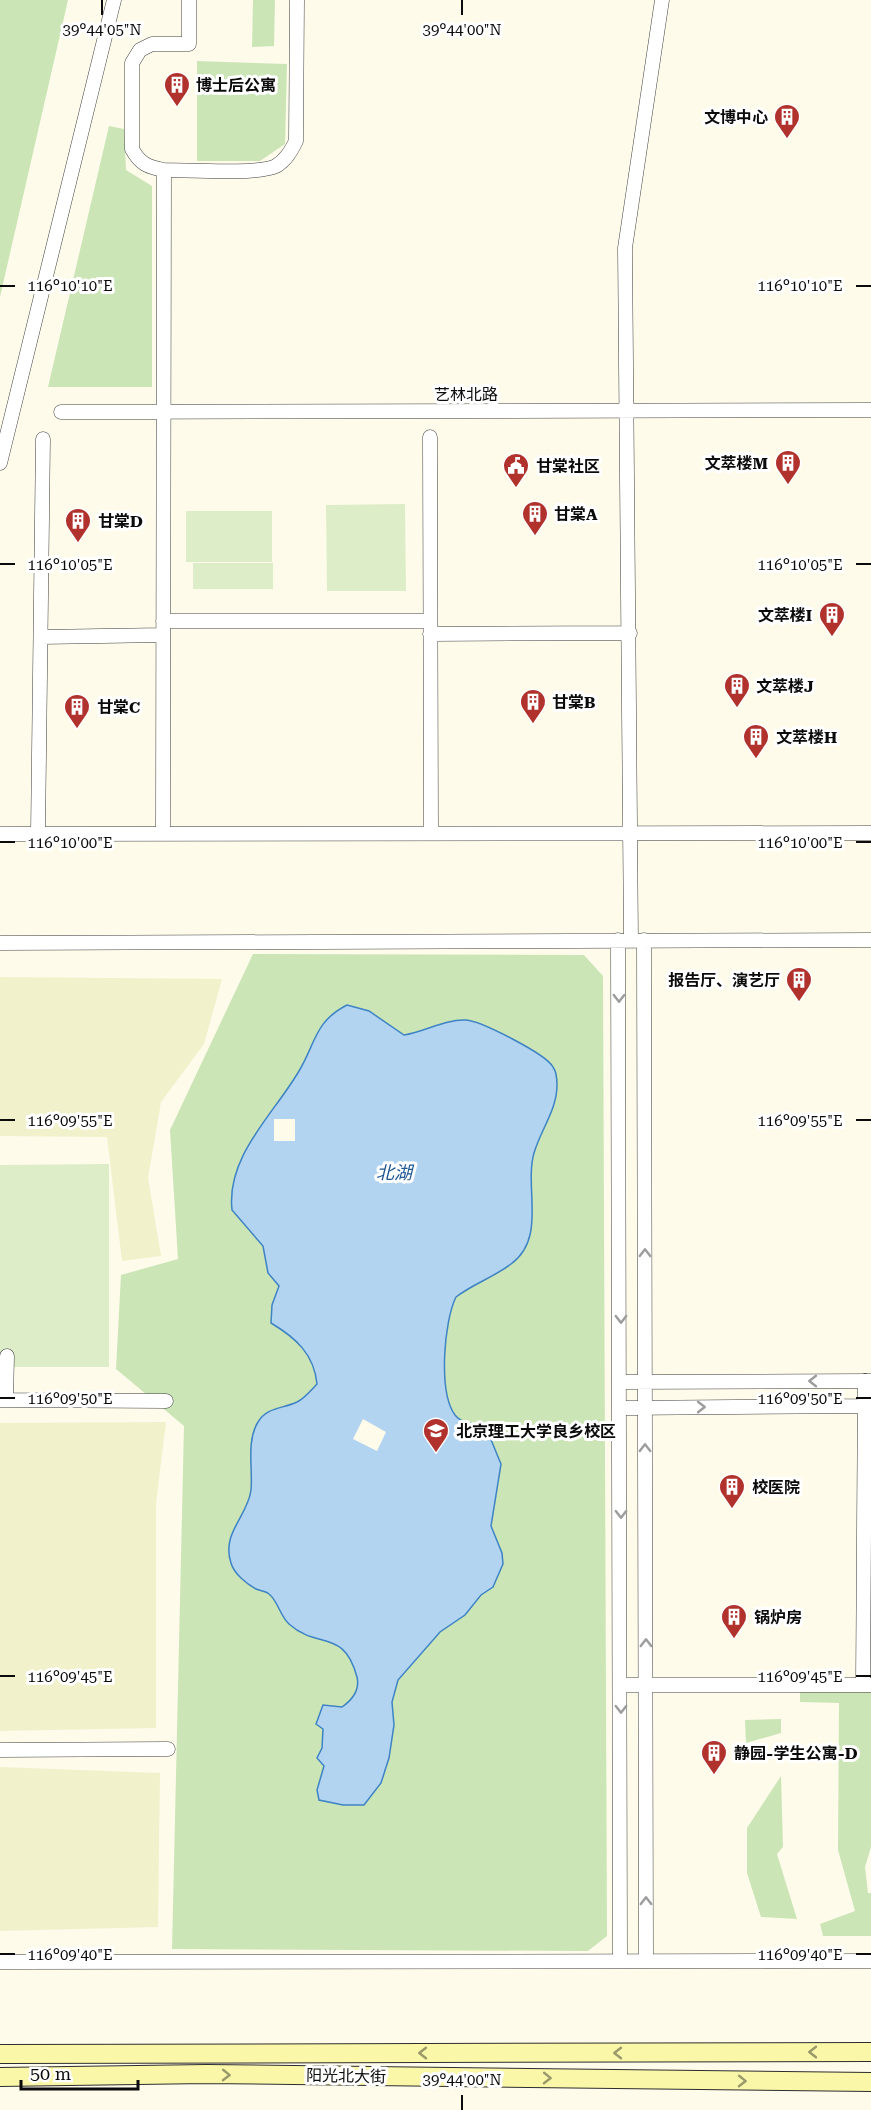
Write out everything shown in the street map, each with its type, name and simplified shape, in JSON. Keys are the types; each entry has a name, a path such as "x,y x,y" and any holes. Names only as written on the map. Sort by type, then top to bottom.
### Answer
{"main road":[{"name":"阳光北大街","path":"0,2054 871,2052"},
{"name":"阳光北大街","path":"0,2077 218,2074 871,2082"}],"street":[{"path":"0,463 114,0"},
{"path":"189,0 189,44 152,44 140,50 132,63 132,149 139,161 151,168 164,170 257,169 275,166 288,156 296,141 297,0"},
{"path":"620,1959 621,1382 632,833 625,248 662,0"},
{"path":"163,833 164,170"},
{"name":"艺林北路","path":"61,412 871,410"},
{"path":"430,437 431,833"},
{"path":"38,833 43,439"},
{"path":"163,621 630,633"},
{"path":"40,637 163,635"},
{"path":"0,834 871,833"},
{"path":"631,940 645,1382 646,1960"},
{"path":"0,943 871,940"},
{"path":"7,1356 3,1400 166,1401"},
{"path":"621,1382 868,1381 867,1685 621,1685"},
{"path":"621,1408 868,1406"},
{"path":"0,1750 168,1749"},
{"path":"0,1962 620,1959 871,1961"}],"green space":[{"path":"0,0 68,0 0,297"},
{"path":"253,0 275,0 274,46 252,47"},
{"path":"197,61 287,64 285,144 260,161 197,161"},
{"path":"109,126 124,129 126,170 152,186 152,387 48,387"},
{"path":"405,504 406,591 327,591 326,505"},
{"path":"186,511 272,511 272,562 186,562"},
{"path":"193,563 273,563 273,589 193,589"},
{"path":"253,954 584,955 603,976 607,1936 588,1951 172,1949 184,1426 116,1369 121,1275 178,1259 170,1130"},
{"path":"0,977 222,979 204,1044 161,1102 148,1178 161,1256 122,1261 107,1137 0,1136"},
{"path":"109,1164 109,1367 0,1367 0,1165"},
{"path":"166,1422 156,1503 156,1728 0,1731 0,1423"},
{"path":"800,1685 871,1685 871,1847 865,1867 868,1893 871,1893 871,1936 823,1936 820,1924 855,1911 838,1850 839,1703 800,1702"},
{"path":"781,1719 781,1733 746,1743 745,1720"},
{"path":"0,1767 160,1773 158,1927 0,1931"},
{"path":"781,1776 783,1847 777,1854 797,1919 761,1917 747,1873 747,1828"}],"water":[{"name":"北湖","path":"347,1005 369,1011 404,1035 458,1020 485,1026 548,1061 556,1073 557,1083 552,1111 534,1153 531,1181 531,1227 528,1241 522,1253 511,1264 456,1297 448,1322 446,1339 445,1374 450,1404 455,1415 461,1420 485,1425 501,1464 491,1526 502,1553 503,1564 493,1587 481,1595 465,1615 440,1632 398,1680 392,1702 394,1725 389,1758 381,1783 364,1805 343,1805 319,1800 317,1790 324,1766 317,1758 322,1748 323,1729 316,1724 323,1705 342,1707 354,1694 358,1682 352,1662 337,1646 300,1632 289,1624 269,1594 252,1587 238,1575 231,1563 229,1552 232,1534 249,1499 251,1446 258,1422 270,1411 300,1400 317,1384 308,1355 296,1341 271,1323 272,1305 279,1286 268,1273 263,1246 232,1210 232,1190 236,1172 244,1154 299,1071 317,1034 328,1019"}],"pier":[{"path":"274,1119 295,1119 295,1141 274,1141"},
{"path":"363,1419 386,1432 377,1451 353,1439"}],"place":[{"name":"博士后公寓","path":"177,108"},
{"name":"文博中心","path":"787,140"},
{"name":"文萃楼M","path":"788,486"},
{"name":"甘棠社区","path":"516,489"},
{"name":"甘棠A","path":"535,537"},
{"name":"甘棠D","path":"78,544"},
{"name":"文萃楼I","path":"832,638"},
{"name":"文萃楼J","path":"737,709"},
{"name":"甘棠B","path":"533,725"},
{"name":"甘棠C","path":"77,730"},
{"name":"文萃楼H","path":"756,760"},
{"name":"报告厅、演艺厅","path":"799,1003"},
{"name":"北京理工大学良乡校区","path":"436,1454"},
{"name":"校医院","path":"732,1510"},
{"name":"锅炉房","path":"734,1640"},
{"name":"静园-学生公寓-D","path":"714,1776"}]}
